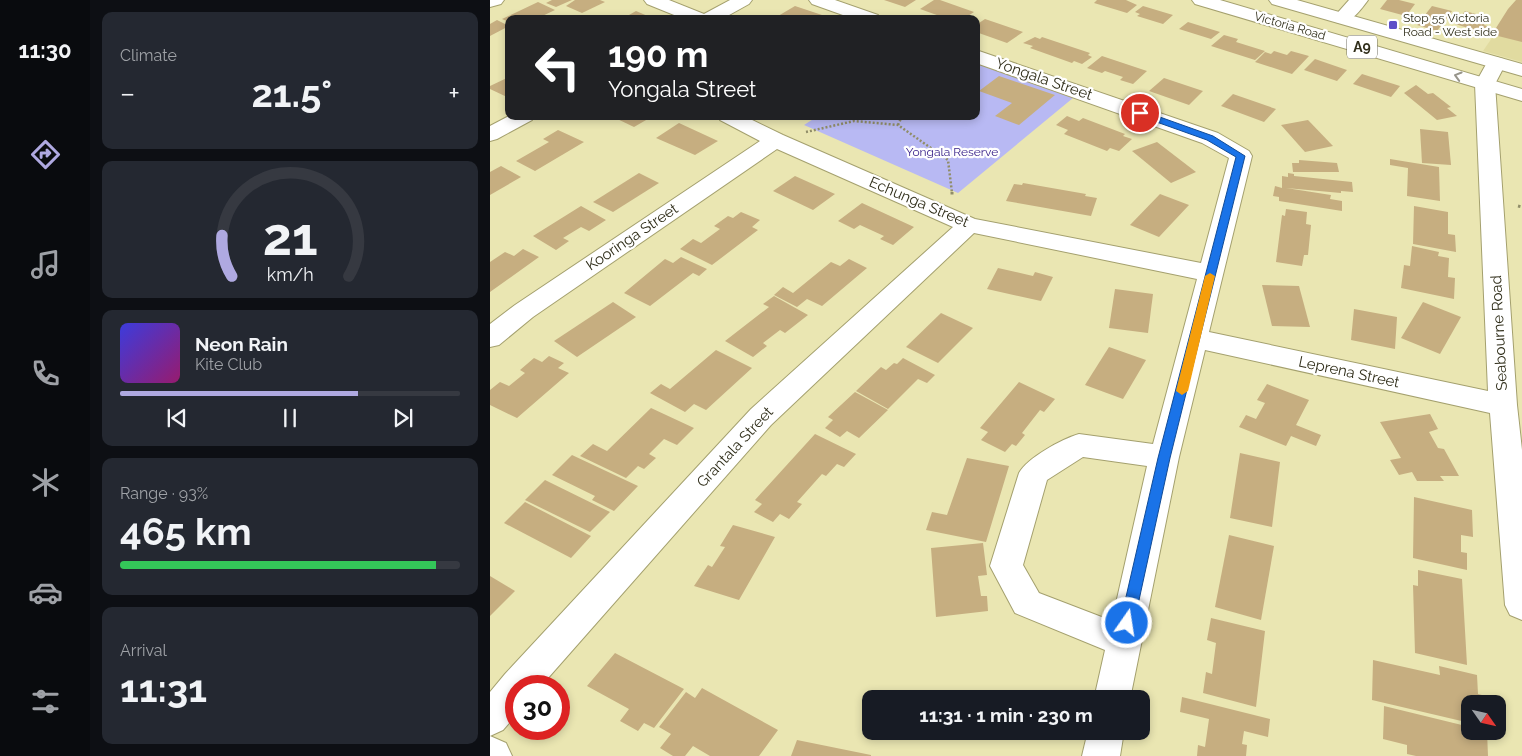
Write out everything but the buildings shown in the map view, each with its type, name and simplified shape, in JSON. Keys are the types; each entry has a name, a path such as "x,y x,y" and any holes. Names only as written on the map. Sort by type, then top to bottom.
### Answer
{"main road":[{"path":"490,2 495,0"},
{"path":"654,0 691,15"},
{"path":"715,15 743,0"},
{"path":"818,0 861,15"},
{"name":"Victoria Road","path":"1201,0 1490,73 1522,70"},
{"name":"Victoria Road","path":"1278,0 1342,18 1490,73 1522,94"},
{"path":"1342,18 1359,0"},
{"name":"Yongala Street","path":"980,57 1210,138 1241,156 1210,273 1196,339 1164,458 1114,690"},
{"name":"Seabourne Road","path":"1490,73 1503,405 1522,605"},
{"path":"490,135 518,120"},
{"name":"Echunga Street","path":"735,120 775,140 969,225 1210,273"},
{"name":"Kooringa Street","path":"490,338 524,311 775,140"},
{"name":"Grantala Street","path":"529,675 761,417 969,225"},
{"name":"Leprena Street","path":"1196,339 1503,405"},
{"path":"1123,642 1027,603 1006,566 1034,473 1079,445 1164,458"},
{"name":"Grantala Street","path":"490,718 505,701"},
{"path":"1101,756 1104,740"}],"path":[{"path":"898,125 900,120"},
{"path":"804,132 854,122 898,125 948,160 952,195"}],"shaded area":[{"path":"1518,0 1522,0 1522,62 1483,51"}],"green space":[{"name":"Yongala Reserve","path":"980,63 1073,98 958,193 804,125 812,120 980,120"}],"slow traffic":[{"path":"1182,391 1210,276"}],"place":[{"name":"Stop 55 Victoria Road - West side","path":"1393,25"}],"route":[{"path":"1127,623 1164,458 1196,339 1210,273 1241,156 1210,138 1140,113"}]}
